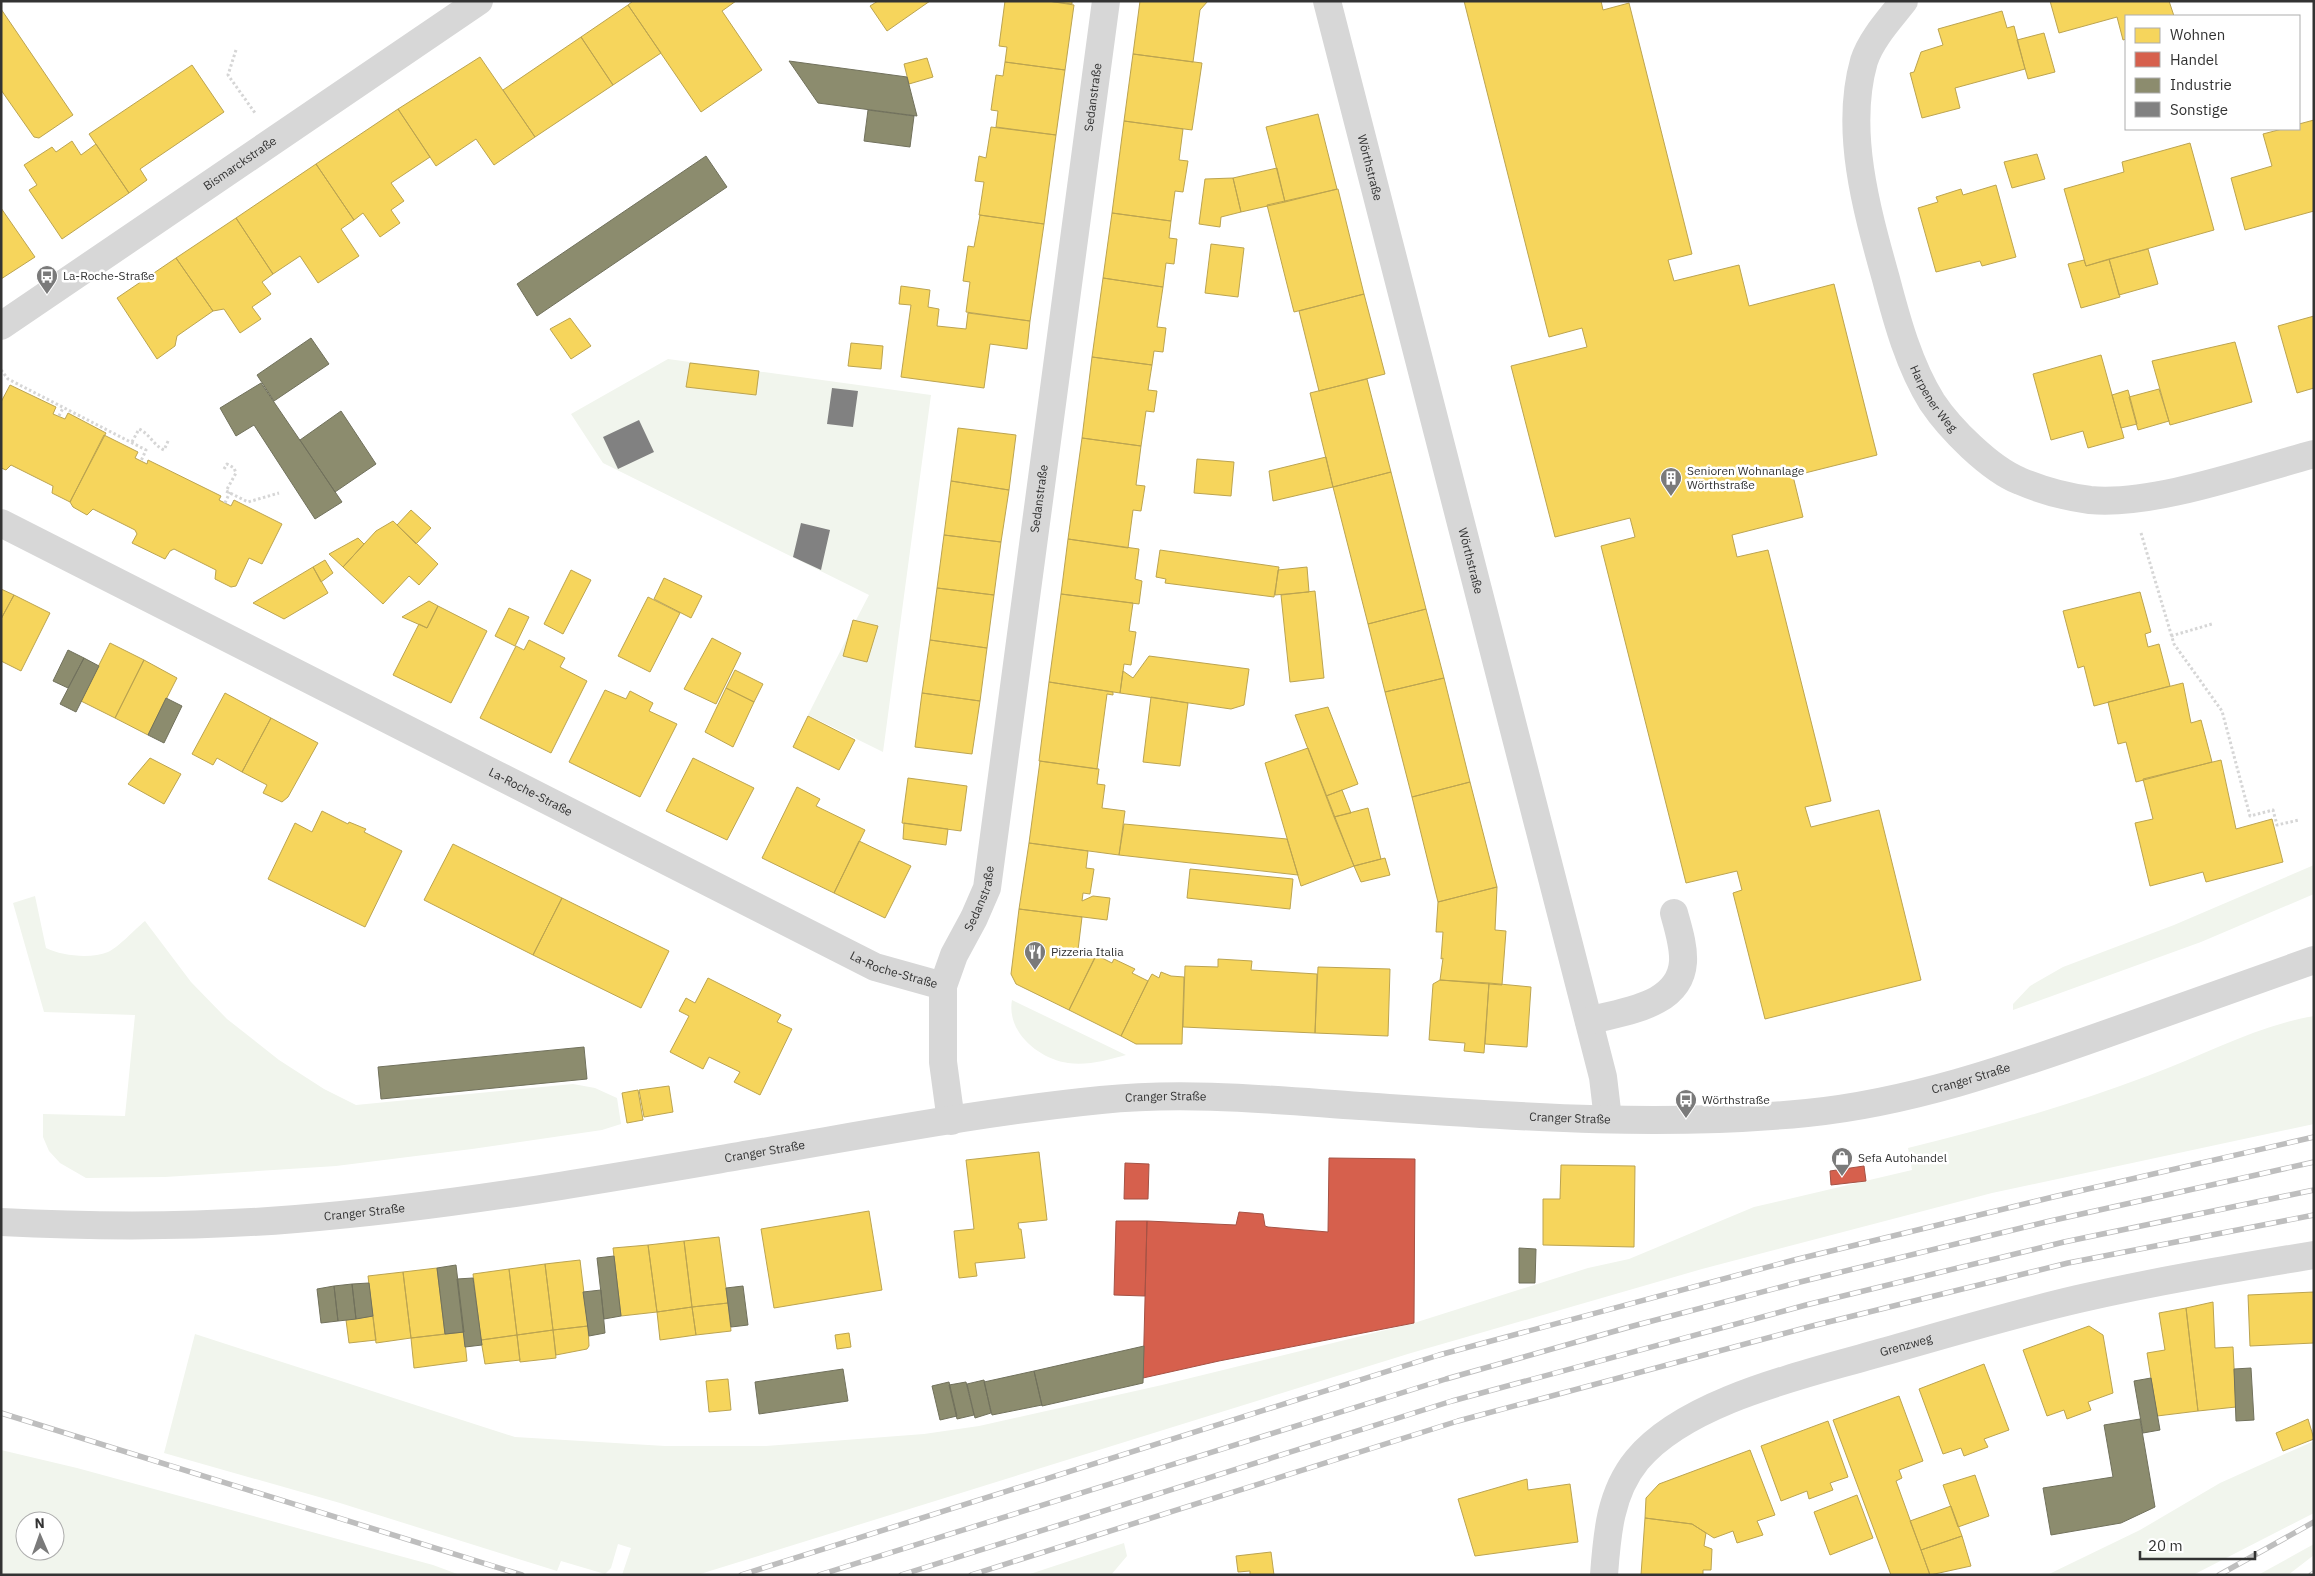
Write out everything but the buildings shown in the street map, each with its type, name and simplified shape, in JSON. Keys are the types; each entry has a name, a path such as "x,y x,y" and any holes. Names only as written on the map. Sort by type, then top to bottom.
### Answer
{"street":[{"name":"Bismarckstraße","path":"1,326 479,1"},
{"name":"Sedanstraße","path":"943,986 954,955 974,918 987,888 1106,1"},
{"name":"Wörthstraße","path":"1326,1 1589,1021 1603,1077 1608,1119"},
{"name":"Harpener Weg","path":"1904,1 1882,29 1864,60 1857,103 1862,175 1878,248 1910,357 1932,402 1956,431 1990,462 2018,480 2058,493 2090,500 2131,498 2175,491 2314,454"},
{"name":"La-Roche-Straße","path":"1,523 875,967 943,986 943,1062 951,1120"},
{"path":"1589,1021 1656,1002 1671,992 1679,978 1683,964 1674,912"},
{"name":"Cranger Straße","path":"1,1222 155,1225 295,1219 489,1196 951,1120 1099,1100 1161,1095 1225,1096 1518,1116 1608,1119 1686,1119 1809,1113 1923,1092 2025,1062 2312,961"},
{"name":"Grenzweg","path":"1604,1575 1614,1500 1623,1479 1638,1459 1654,1443 1705,1411 1767,1386 1986,1322 2078,1299 2207,1272 2314,1255"}],"path":[{"path":"236,50 228,75 274,141"},
{"path":"1,370 8,379 146,450 141,461"},
{"path":"59,416 64,408"},
{"path":"132,442 139,429 148,433 158,447 164,450 168,439"},
{"path":"224,470 227,464 234,468 236,473 226,490 248,502 279,493"},
{"path":"225,503 230,492"},
{"path":"2131,498 2171,636 2174,644 2222,711 2250,816 2273,810 2277,825 2299,820"},
{"path":"2171,636 2212,624"}],"shaded area":[{"path":"668,359 931,395 883,752 808,715 849,634 853,620 856,620 869,595 603,463 571,414"},
{"path":"2314,865 2314,894 2201,942 2013,1010 2013,1004 2030,986 2063,967 2174,925"},
{"path":"35,896 46,948 60,953 85,956 108,952 145,921 191,982 227,1019 279,1060 324,1089 356,1105 573,1084 595,1088 617,1098 621,1124 602,1130 336,1166 165,1177 86,1178 60,1163 49,1151 43,1137 43,1114 125,1116 135,1015 44,1012 13,903"},
{"path":"1012,1000 1126,1055 1083,1064 1068,1063 1046,1056 1036,1050 1019,1033 1011,1012"},
{"path":"2314,1016 2314,1124 1992,1193 1702,1269 1411,1353 697,1575 622,1575 631,1548 618,1544 611,1568 605,1574 561,1561 557,1571 340,1503 164,1453 195,1334 515,1437 665,1446 766,1446 924,1434 979,1426 1162,1385 1414,1323 1588,1268 1629,1259 1754,1207 1912,1170 1908,1148 2060,1106 2120,1086 2251,1034"},
{"path":"2314,1441 2314,1513 2193,1575 2047,1575 2140,1530 2220,1483"},
{"path":"1,1450 77,1468 433,1565 460,1575 1,1575"},
{"path":"1124,1543 1127,1556 1111,1575 1027,1575"},
{"path":"2314,1544 2314,1555 2288,1575 2258,1575"}],"railway":[{"path":"741,1575 1439,1355 1794,1260 2053,1197 2314,1137"},
{"path":"819,1575 1446,1379 1633,1326 1800,1282 2050,1221 2314,1162"},
{"path":"901,1575 1452,1401 1806,1305 2064,1242 2314,1190"},
{"path":"971,1575 1458,1421 1812,1326 2068,1263 2314,1215"},
{"path":"1,1413 522,1575"},
{"path":"2219,1575 2314,1522"}],"place":[{"name":"La-Roche-Straße","path":"47,295"},
{"name":"Senioren Wohnanlage Wörthstraße","path":"1671,497"},
{"name":"Pizzeria Italia","path":"1035,971"},
{"name":"Wörthstraße","path":"1686,1119"},
{"name":"Sefa Autohandel","path":"1842,1177"}]}
